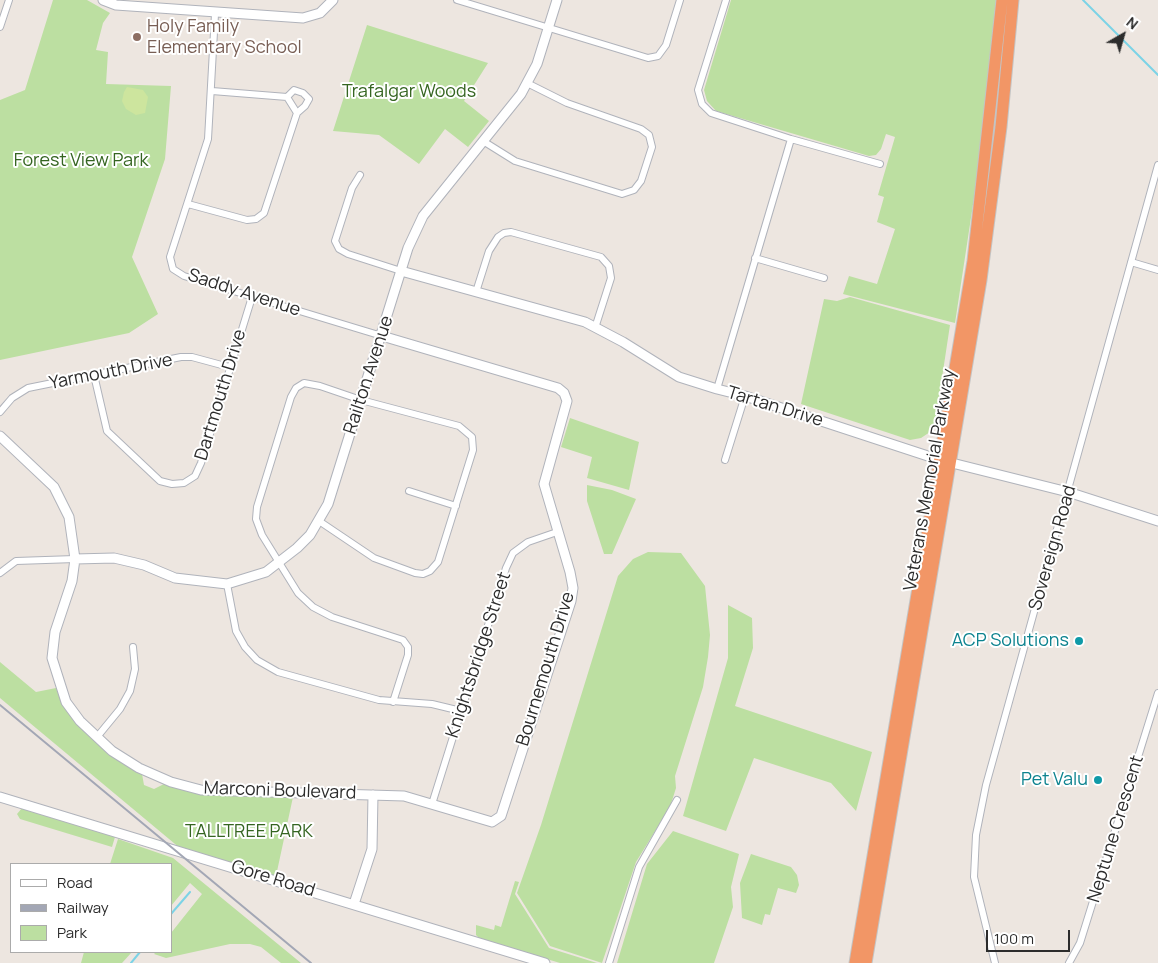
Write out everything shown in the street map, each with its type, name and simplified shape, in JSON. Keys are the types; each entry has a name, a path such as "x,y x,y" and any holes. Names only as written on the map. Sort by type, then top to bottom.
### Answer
{"highway":[{"name":"Veterans Memorial Parkway","path":"866,963 946,462 973,261 1002,0"},
{"name":"Veterans Memorial Parkway","path":"855,963 981,280 1001,127 1014,0"}],"street":[{"path":"0,27 10,0"},
{"path":"102,0 116,5 216,14 303,18 320,13 333,0"},
{"path":"174,10 175,0"},
{"path":"457,0 648,58 658,56 666,45 680,0"},
{"name":"Railton Avenue","path":"76,559 114,558 144,565 175,578 227,584 266,572 297,548 319,521 328,504 408,248 423,216 521,94 537,64 557,0"},
{"path":"726,0 698,90 702,104 711,113 791,139 880,164"},
{"name":"Saddy Avenue","path":"216,14 208,139 170,257 174,268 184,276 558,388 564,393"},
{"path":"483,142 515,161 622,194 634,190 641,180 652,147 650,136 641,129 567,103 527,83"},
{"path":"212,90 287,97"},
{"path":"188,204 247,220 256,219 264,213 297,113 305,106 308,99 303,93 294,90 287,97"},
{"path":"287,97 297,113"},
{"path":"717,389 791,139"},
{"name":"Sovereign Road","path":"995,963 974,877 976,835 986,785 1158,165"},
{"path":"360,175 352,188 335,241 339,248 348,254 401,271"},
{"path":"476,292 489,251 498,237 504,233 511,232 601,257 609,266 611,278 595,328"},
{"path":"755,258 824,278"},
{"path":"1131,262 1158,270"},
{"name":"Tartan Drive","path":"401,271 585,322 679,376 717,389 745,396 946,462 1068,492 1158,521"},
{"name":"Dartmouth Drive","path":"94,376 107,431 160,481 172,484 184,482 195,476 198,470 252,297"},
{"name":"Yarmouth Drive","path":"0,412 12,398 28,388 187,357 229,367"},
{"path":"319,521 374,558 423,574 430,571 438,562 456,506 473,450 472,437 459,426 304,383 296,388 291,397 257,507 256,519 262,535 278,564 298,593 313,607 332,617 403,640 408,647 408,655 393,702"},
{"name":"Bournemouth Drive","path":"373,794 404,796 492,822 501,816 571,601 573,588 544,484 567,402 564,393"},
{"path":"725,460 745,396"},
{"name":"Marconi Boulevard","path":"0,436 54,488 69,517 76,559 72,581 55,632 52,658 66,702 80,721 112,751 139,768 171,782 201,790 373,794"},
{"path":"409,491 456,506"},
{"name":"Knightsbridge Street","path":"432,804 506,568 513,553 528,542 557,532"},
{"path":"0,573 16,561 76,559"},
{"path":"227,584 236,631 245,648 257,660 278,672 379,700 432,704 461,711"},
{"path":"97,737 120,709 130,691 135,669 133,647"},
{"name":"Neptune Crescent","path":"1069,963 1080,943 1158,692"},
{"path":"354,904 372,849 373,794"},
{"name":"Gore Road","path":"0,797 544,963"},
{"path":"609,963 639,867 677,800"}],"green space":[{"name":"Forest View Park","path":"53,0 87,0 110,13 103,23 96,50 108,52 106,84 171,86 165,159 132,257 158,314 129,333 0,360 0,100 25,90"},
{"path":"731,0 996,0 979,165 955,323 843,294 849,276 877,284 895,229 877,222 884,197 878,195 895,137 886,134 881,149 876,155 869,156 716,111 707,101 704,90"},
{"name":"Trafalgar Woods","path":"367,25 488,63 464,101 489,121 468,147 445,129 419,164 379,135 333,131"},
{"path":"127,87 143,90 148,97 145,113 136,115 126,109 122,101"},
{"path":"850,297 950,325 935,424 930,432 921,438 910,440 801,404 824,299 837,301"},
{"path":"570,418 639,442 629,490 587,478 592,457 561,447"},
{"path":"587,485 612,490 636,499 612,554 604,554 587,501"},
{"path":"648,552 681,553 705,586 710,635 708,657 703,687 675,776 676,788 670,807 636,862 602,963 550,946 517,893 541,825 618,576 633,559"},
{"path":"728,605 752,618 753,648 735,706 872,752 856,811 831,783 754,758 726,831 683,816 728,658"},
{"name":"TALLTREE PARK","path":"0,662 36,692 56,688 71,715 84,731 122,763 142,774 144,785 154,789 164,784 205,794 223,796 293,797 276,876 181,849 0,698"},
{"path":"22,808 115,837 112,847 20,819 17,814"},
{"path":"673,831 739,854 731,887 733,907 714,963 617,963 647,864"},
{"path":"118,839 173,858 301,963 281,963 261,947 250,944 230,944 166,958 154,954 172,953 172,932 202,894 190,883 172,905 172,863 110,863"},
{"path":"751,854 791,867 797,875 799,885 796,893 778,888 770,915 765,914 762,925 742,918 740,883"},
{"path":"515,881 519,882 515,894 549,948 597,963 560,963 480,939 476,935 476,925 494,930 495,925 501,927"},
{"path":"84,953 131,953 122,963 81,963"}],"waterway":[{"path":"1083,0 1158,75"},
{"path":"172,913 190,892"},
{"path":"131,963 139,953"}],"railway":[{"path":"0,705 311,963"}],"place":[{"name":"Holy Family Elementary School","path":"137,37"},
{"name":"ACP Solutions","path":"1079,641"},
{"name":"Pet Valu","path":"1098,780"}]}
